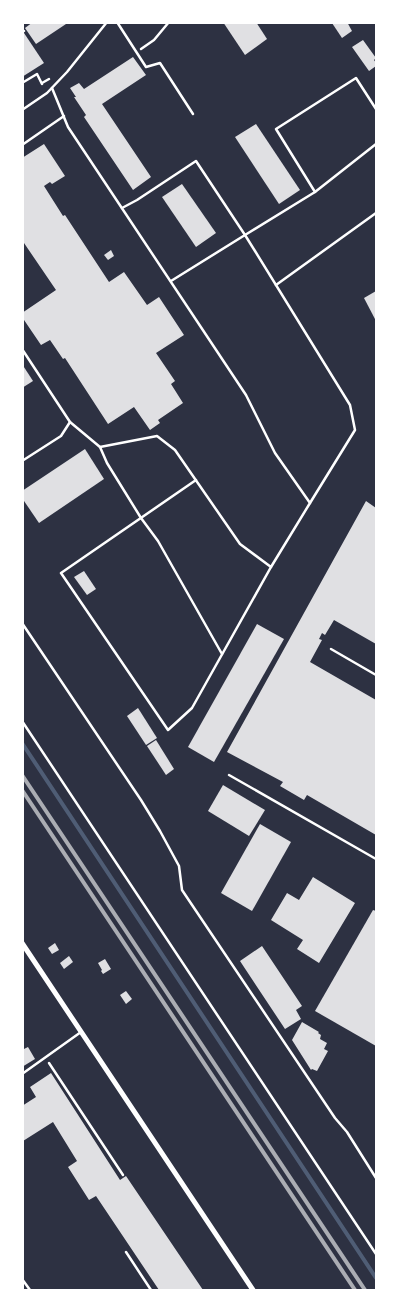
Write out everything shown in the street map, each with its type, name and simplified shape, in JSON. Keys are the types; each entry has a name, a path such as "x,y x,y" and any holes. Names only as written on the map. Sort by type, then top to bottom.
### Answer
{"street":[{"path":"22,943 253,1290"}],"lane":[{"path":"22,110 52,88 107,22"},
{"path":"117,22 146,67 160,63 193,114"},
{"path":"315,192 276,129 356,78 376,109"},
{"path":"52,88 68,126 246,395 275,453 310,503"},
{"path":"22,144 64,116"},
{"path":"171,281 315,192 376,144"},
{"path":"122,208 196,161 245,235 350,405 355,430 271,567 192,708 168,730 61,574 196,480"},
{"path":"276,285 376,213"},
{"path":"22,349 70,422 100,447 106,463 158,542 222,654"},
{"path":"22,462 61,436 70,422"},
{"path":"100,447 157,436 175,450 240,544 271,567"},
{"path":"331,649 376,675"},
{"path":"229,775 376,860"},
{"path":"22,1074 81,1032"},
{"path":"126,1252 151,1290"},
{"path":"22,1279 30,1290"}],"path":[{"path":"136,53 154,40 169,22"},
{"path":"22,83 36,74 47,93"},
{"path":"22,623 160,831 179,866 182,890 335,1118 347,1132 376,1178"},
{"path":"22,721 376,1254"},
{"path":"45,1058 123,1175"}],"building":[{"path":"33,22 69,22 36,44 25,28"},
{"path":"223,22 256,22 267,39 245,55"},
{"path":"347,22 352,31 342,38 332,23"},
{"path":"24,33 44,63 22,77 22,34"},
{"path":"363,40 376,58 374,60 376,66 369,71 352,47"},
{"path":"133,57 146,75 102,104 151,177 133,190 84,117 86,115 70,88 79,83 84,89"},
{"path":"256,124 300,190 279,204 235,137"},
{"path":"44,144 65,176 52,184 50,182 44,186 109,282 124,272 147,305 159,297 184,335 156,353 175,381 171,384 183,403 158,420 160,423 150,430 134,407 108,424 65,358 63,359 50,340 41,345 22,317 22,313 56,290 24,243 22,244 22,158"},
{"path":"182,184 216,233 196,247 162,197"},
{"path":"111,250 114,256 108,260 104,255"},
{"path":"376,291 376,321 364,298"},
{"path":"22,364 33,381 22,388"},
{"path":"85,449 104,479 39,523 22,498 22,491"},
{"path":"366,501 376,508 376,644 334,620 325,635 322,633 319,639 322,640 310,662 376,700 376,835 307,795 304,800 280,786 283,782 227,752"},
{"path":"84,571 96,589 87,595 74,577"},
{"path":"257,624 284,639 214,762 188,747"},
{"path":"138,708 157,738 146,745 127,716"},
{"path":"156,740 174,769 166,775 147,746"},
{"path":"223,785 265,810 249,836 208,811"},
{"path":"260,824 291,842 252,911 221,893"},
{"path":"313,877 355,903 319,963 297,949 303,940 271,920 287,893 299,900"},
{"path":"373,910 376,911 376,1046 315,1011"},
{"path":"55,943 59,950 52,954 48,948"},
{"path":"262,946 302,1006 296,1010 301,1019 285,1029 240,961"},
{"path":"69,956 73,962 64,969 60,963"},
{"path":"105,959 111,969 103,974 98,963"},
{"path":"126,991 132,999 126,1004 120,995"},
{"path":"302,1022 319,1032 321,1035 320,1039 327,1043 324,1049 328,1051 317,1071 311,1070 292,1040"},
{"path":"28,1047 35,1059 22,1067 22,1050"},
{"path":"51,1073 120,1180 126,1176 203,1290 159,1290 96,1196 89,1200 68,1167 77,1161 53,1122 23,1141 22,1106 36,1097 30,1087"}],"waterway":[{"path":"22,743 376,1278"}],"railway":[{"path":"22,775 365,1290"},
{"path":"22,790 355,1290"}]}
